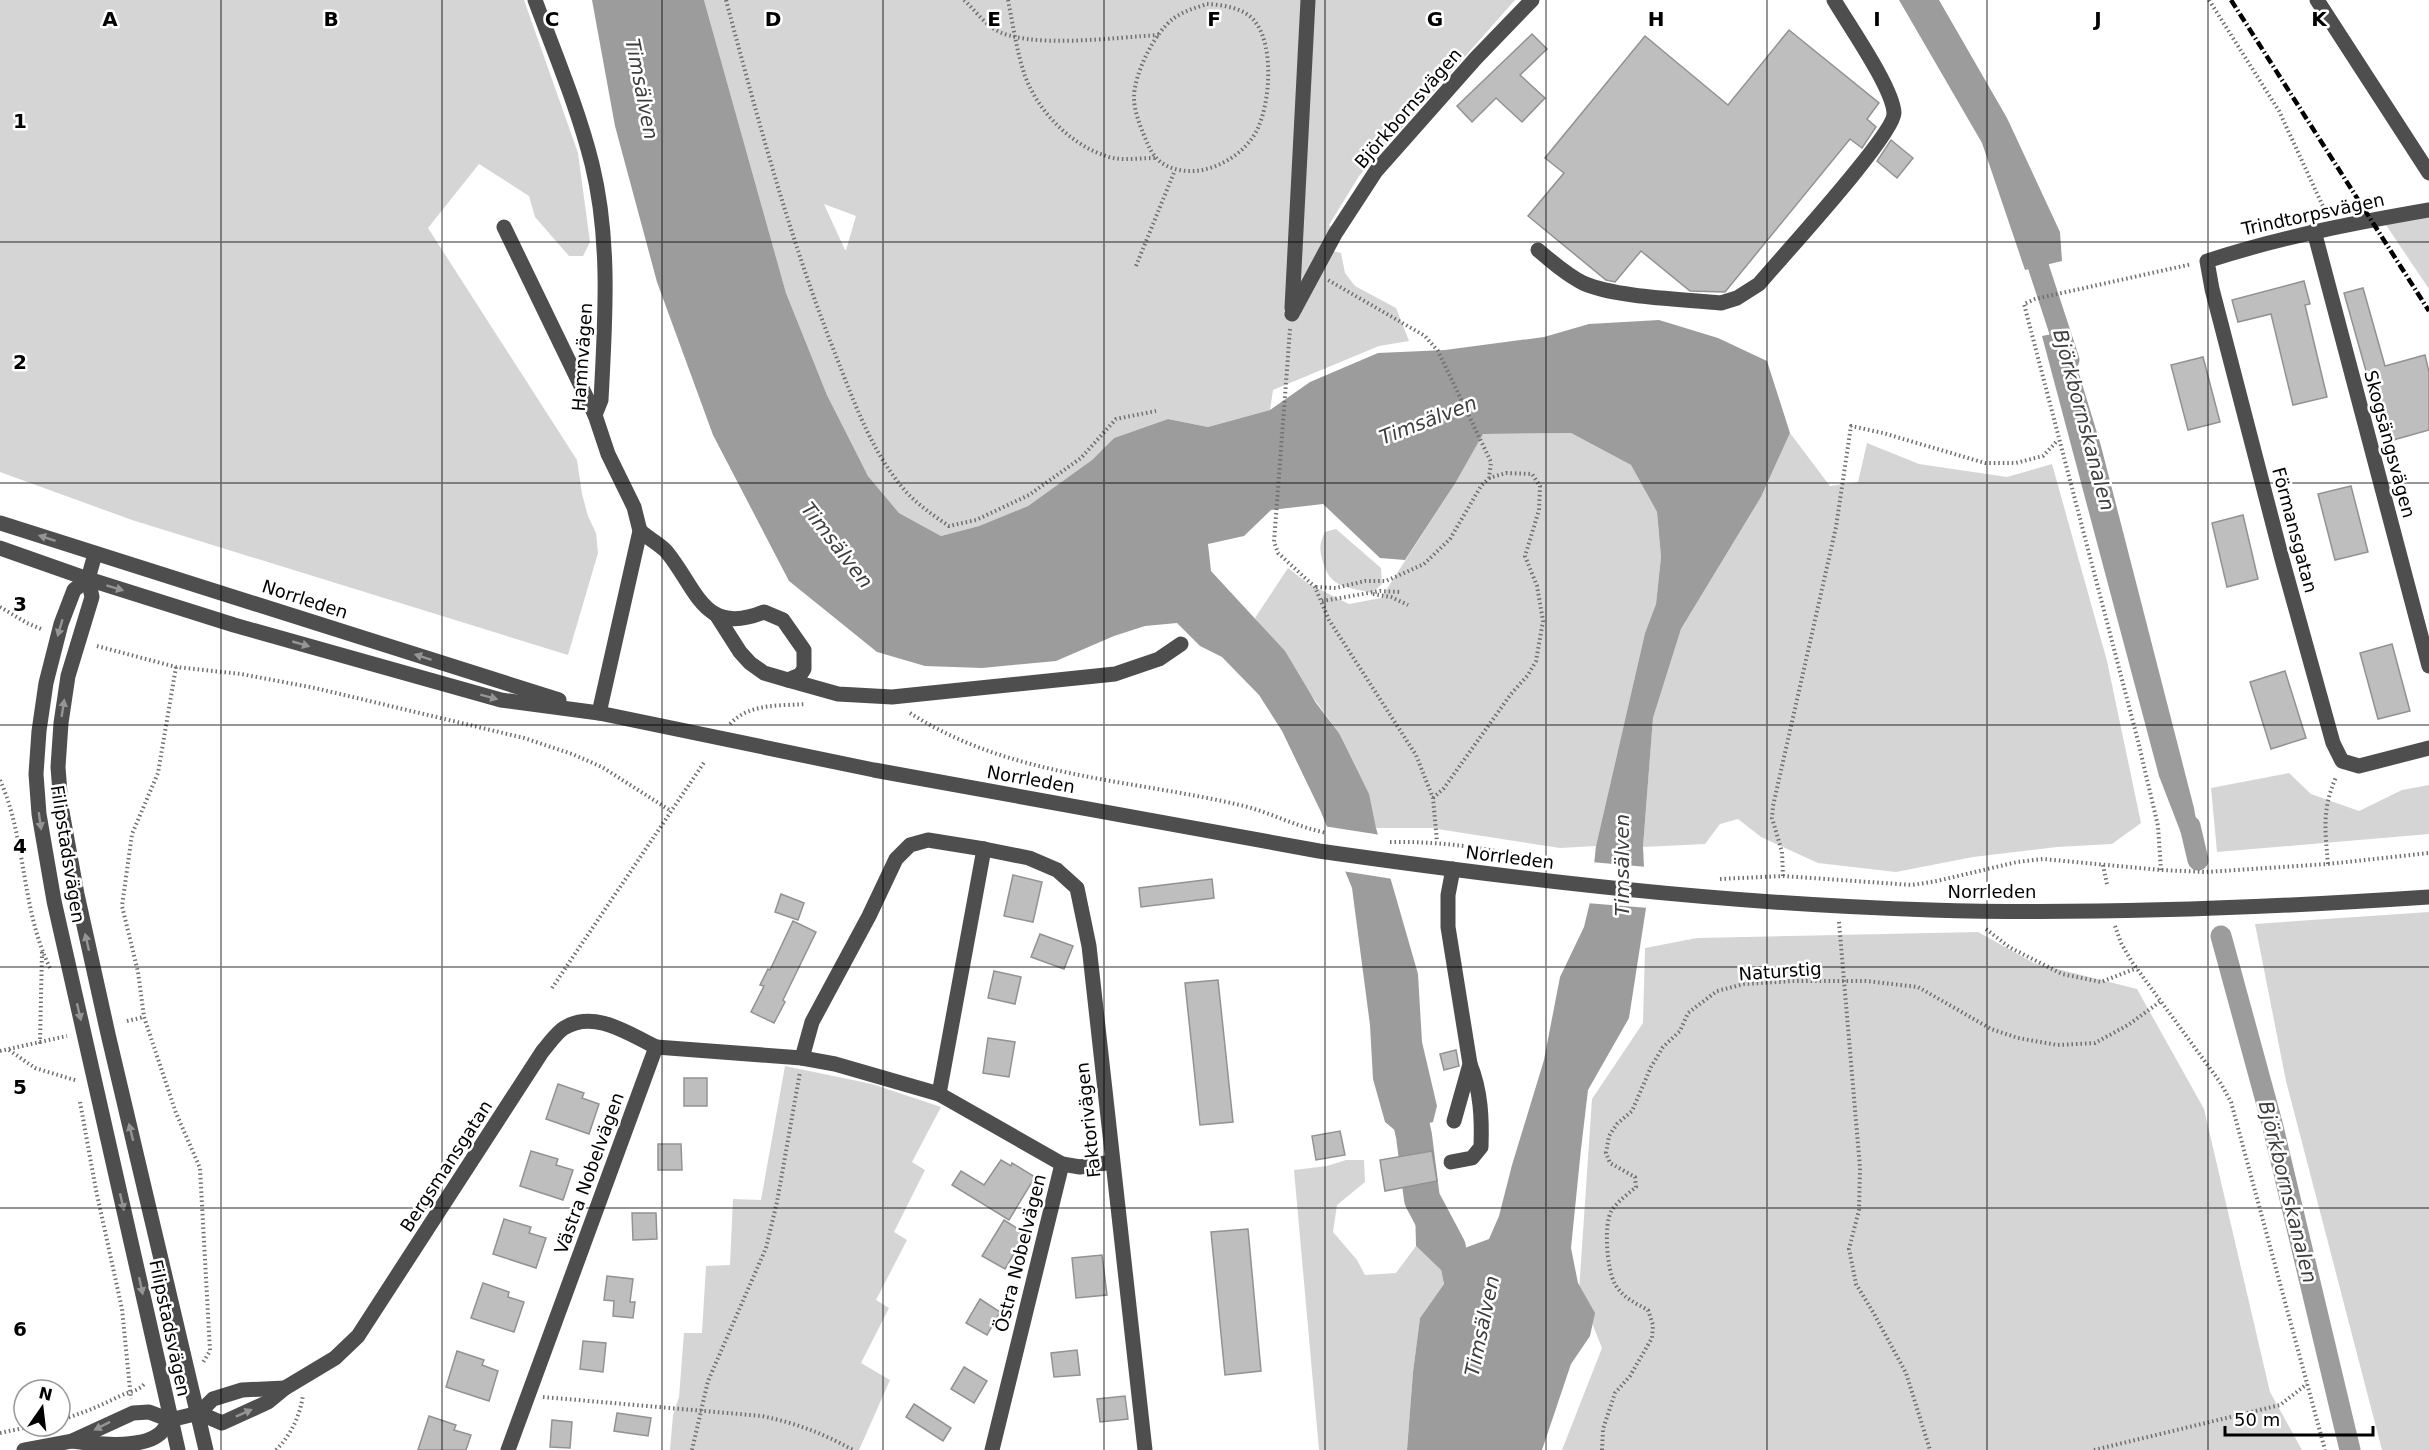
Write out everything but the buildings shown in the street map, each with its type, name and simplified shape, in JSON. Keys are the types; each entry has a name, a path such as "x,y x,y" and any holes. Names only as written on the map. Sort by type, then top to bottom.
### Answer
{"street":[{"name":"Hamnvägen","path":"535,0 592,165 601,221 605,275 601,400 595,415 608,454 634,507 640,531 599,713"},
{"path":"1292,314 1308,0"},
{"name":"Björkbornsvägen","path":"1292,314 1335,234 1376,171 1476,58 1532,0"},
{"path":"1538,250 1583,282 1611,291 1722,303 1737,298 1759,284 1867,157 1891,125 1894,113 1884,82 1834,0"},
{"path":"2317,0 2429,173"},
{"name":"Trindtorpsvägen","path":"2207,261 2255,245 2314,231 2429,210"},
{"path":"504,227 595,415"},
{"name":"Skogsängsvägen","path":"2314,231 2429,666"},
{"name":"Förmansgatan","path":"2207,261 2212,289 2282,559 2333,743 2342,761"},
{"name":"Norrleden","path":"0,523 599,713"},
{"path":"640,531 665,550 698,598 717,616 740,652 750,663 764,673 838,694 892,697 1115,674 1159,659 1181,644"},
{"name":"Norrleden","path":"0,548 88,579 234,625 501,700 599,713 874,770 1319,851 1394,862 1566,884 1838,906 1962,910 2203,909 2429,897"},
{"path":"88,579 95,554"},
{"name":"Filipstadsvägen","path":"178,1450 54,901 39,814 36,774 39,730 46,683 61,624 74,590 88,579 92,597 68,676 61,723 58,766 61,806 69,860 105,1022 206,1450"},
{"path":"717,616 744,620 764,612 783,620 804,651 804,669 800,675 788,680"},
{"path":"2342,761 2359,766 2429,748"},
{"path":"656,1047 802,1058 844,1067 939,1094 984,849 928,840 910,844 896,859 869,916 813,1022 802,1058"},
{"name":"Faktorivägen","path":"984,849 1038,862 1057,870 1077,888 1089,946 1145,1450"},
{"path":"1451,1162 1472,1158 1481,1147 1482,1118 1478,1090 1470,1064 1448,927 1448,895 1453,869"},
{"name":"Bergsmansgatan","path":"285,1388 242,1390 213,1399 199,1413 222,1422 268,1402 285,1388 335,1358 358,1336 542,1052 563,1028 584,1019 607,1023 656,1047"},
{"name":"Västra Nobelvägen","path":"508,1450 656,1047"},
{"path":"1454,1121 1470,1064"},
{"name":"Östra Nobelvägen","path":"939,1094 1062,1164 992,1450"},
{"path":"1062,1164 1080,1167 1112,1162"},
{"path":"24,1450 72,1441 115,1419 133,1413 149,1412 170,1420 199,1413"},
{"path":"72,1441 104,1446 138,1442 158,1436 170,1420"}],"path":[{"path":"726,0 754,109 818,310 838,362 871,441 898,483 927,512 949,526 976,520 1029,495 1082,458 1116,419 1156,411"},
{"path":"964,0 994,29 1017,39 1082,41 1159,35"},
{"path":"1008,0 1025,76 1034,93 1068,136 1083,147 1111,157 1155,158 1175,170 1194,171 1220,165 1238,153 1257,130 1267,99 1268,65 1265,41 1256,22 1245,13 1228,6 1207,4 1190,9 1172,20 1159,35 1148,50 1134,98 1139,122 1155,158"},
{"path":"2209,0 2279,111 2332,227"},
{"path":"1136,266 1175,170"},
{"path":"2161,870 2158,826 2138,741 2024,304 2064,292 2207,261"},
{"path":"1314,273 1425,336 1438,351 1491,462 1490,478"},
{"path":"1292,314 1273,532 1278,553 1315,587 1329,620 1416,755 1433,798 1437,843"},
{"path":"1784,876 1781,846 1772,818 1773,806 1836,527 1851,426 1985,463 2016,463 2043,456 2058,439"},
{"path":"1315,587 1336,588 1365,581 1386,581 1424,564 1450,539 1481,486 1490,478 1506,473 1533,474 1540,486 1539,510 1525,556 1540,601 1543,621 1536,661 1444,788 1433,798"},
{"path":"1322,601 1380,591 1401,592"},
{"path":"1372,593 1391,597 1408,605"},
{"path":"0,607 42,629"},
{"path":"97,646 176,667 242,674 315,688 524,738 602,767 671,811"},
{"path":"176,667 158,773 132,834 122,906 138,972 144,1017 176,1113 200,1168 210,1351 192,1383"},
{"path":"892,697 906,710 938,730 973,747 1002,757 1068,773 1242,805 1318,831"},
{"path":"730,724 741,714"},
{"path":"552,988 705,761"},
{"path":"2328,864 2324,827 2325,809 2330,789 2342,761"},
{"path":"0,780 12,812 42,951 53,975"},
{"path":"1385,842 1437,843 1485,849 1539,861"},
{"path":"1719,879 1784,876 1912,885 2017,862 2060,860 2206,872 2328,864 2429,854"},
{"path":"2103,865 2107,884"},
{"path":"1838,906 1860,1168 1859,1210 1849,1249 1851,1261 1856,1284 1906,1373 1930,1450"},
{"path":"1962,910 2009,946 2062,974 2101,982 2137,968"},
{"path":"2115,925 2121,943 2137,968 2231,1102 2325,1450"},
{"path":"40,1042 42,951"},
{"name":"Naturstig","path":"1602,1450 1603,1430 1615,1393 1630,1376 1652,1338 1653,1325 1648,1310 1629,1300 1614,1283 1606,1244 1608,1220 1612,1210 1636,1187 1635,1177 1610,1163 1606,1153 1609,1136 1617,1124 1632,1111 1651,1066 1663,1047 1680,1031 1688,1013 1717,991 1744,984 1844,981 1890,983 1918,987 1991,1029 2018,1038 2057,1045 2095,1044 2128,1025 2161,1001"},
{"path":"127,1021 144,1017"},
{"path":"0,1051 67,1036"},
{"path":"9,1050 35,1068 78,1082"},
{"path":"692,1450 708,1381 766,1248 796,1106 802,1058"},
{"path":"72,1416 105,1405 130,1392 122,1309 81,1111 77,1070"},
{"path":"276,1450 291,1431 298,1416 306,1377"},
{"path":"2094,1450 2280,1405 2307,1384"},
{"path":"527,1396 762,1416 817,1431 853,1450"}],"shaded area":[{"path":"0,0 524,0 578,153 590,242 583,256 569,256 535,217 529,196 479,164 428,228 577,460 582,494 596,533 598,553 568,655 132,520 0,472"},
{"path":"704,0 1515,0 1359,176 1329,225 1336,230 1324,249 1341,253 1345,273 1355,286 1396,308 1409,341 1379,346 1273,390 1270,410 1208,427 1168,419 1114,438 1092,460 1028,506 979,526 941,536 899,513 868,476 827,395 786,293","holes":["824,204 856,216 846,250 845,250"]},
{"path":"2429,215 2429,289 2386,225"},
{"path":"1571,433 1631,465 1657,512 1661,557 1656,604 1645,633 1596,846 1560,848 1431,828 1376,828 1339,733 1255,618 1288,568 1307,583 1349,604 1381,598 1456,482 1483,434"},
{"path":"1790,433 1830,486 1858,482 1867,443 1919,464 2007,477 2052,464 2107,661 2141,823 2112,844 2057,847 1973,857 1896,872 1818,863 1761,837 1738,819 1720,824 1705,844 1643,847 1653,718 1681,629 1761,497"},
{"path":"1336,529 1381,568 1382,584 1372,593 1340,585 1329,576 1325,569 1321,555 1321,542 1325,532"},
{"path":"2289,773 2311,794 2359,811 2402,790 2429,785 2429,834 2217,852 2211,788"},
{"path":"2429,912 2429,1450 2382,1450 2286,1081 2255,924"},
{"path":"1978,932 2034,963 2137,989 2204,1109 2270,1392 2302,1450 1562,1450 1602,1348 1579,1291 1592,1099 1643,1023 1645,948 1697,938"},
{"path":"785,1066 872,1084 941,1107 912,1162 925,1170 894,1232 907,1240 876,1300 889,1308 861,1363 890,1380 859,1450 670,1450 673,1415 679,1397 684,1333 702,1333 706,1266 730,1265 733,1199 761,1200"},
{"path":"1346,1160 1364,1160 1365,1182 1337,1205 1333,1232 1357,1260 1365,1275 1396,1273 1416,1246 1441,1270 1444,1284 1420,1318 1407,1450 1319,1450 1294,1170 1327,1166"}],"water":[{"name":"Timsälven","path":"592,0 704,0 786,293 827,395 868,476 899,513 941,536 979,526 1028,506 1092,460 1114,438 1168,419 1208,427 1270,410 1310,382 1378,353 1445,350 1544,337 1589,324 1659,320 1718,338 1767,361 1790,433 1761,497 1681,629 1653,718 1643,847 1646,908 1629,1018 1588,1090 1571,1248 1578,1283 1595,1313 1590,1336 1571,1364 1542,1450 1407,1450 1420,1318 1444,1284 1441,1270 1416,1246 1415,1205 1432,1203 1443,1225 1452,1223 1462,1249 1489,1239 1499,1216 1544,1060 1560,977 1584,927 1590,902 1596,846 1645,633 1656,604 1661,557 1657,512 1631,465 1571,433 1483,434 1456,482 1405,560 1380,558 1323,504 1271,510 1244,536 1208,544 1211,571 1285,651 1316,703 1339,733 1369,794 1376,828 1418,974 1422,1042 1437,1106 1433,1122 1397,1132 1385,1122 1373,1079 1370,1025 1352,888 1321,812 1282,731 1259,695 1222,657 1200,646 1177,623 1145,626 1114,636 1056,661 982,668 925,666 877,652 789,581 713,435 657,282 615,126"},
{"path":"1899,0 1939,0 2007,118 2060,232 2062,261 2025,270 1982,143"},
{"path":"2066,331 2101,446 2194,808 2201,849 2196,852 2186,846 2159,776 2042,336"}],"pier":[{"path":"1323,826 1381,835 1393,879 1342,871"},
{"path":"1591,862 1647,867 1649,908 1586,903"}],"waterway":[{"name":"Björkbornskanalen","path":"2030,241 2069,360"},
{"name":"Björkbornskanalen","path":"2190,826 2198,860"},
{"name":"Björkbornskanalen","path":"2221,936 2272,1123 2350,1450"},
{"path":"1402,1080 1414,1136 1422,1199 1448,1248"}],"railway":[{"path":"2231,0 2429,311"}]}
